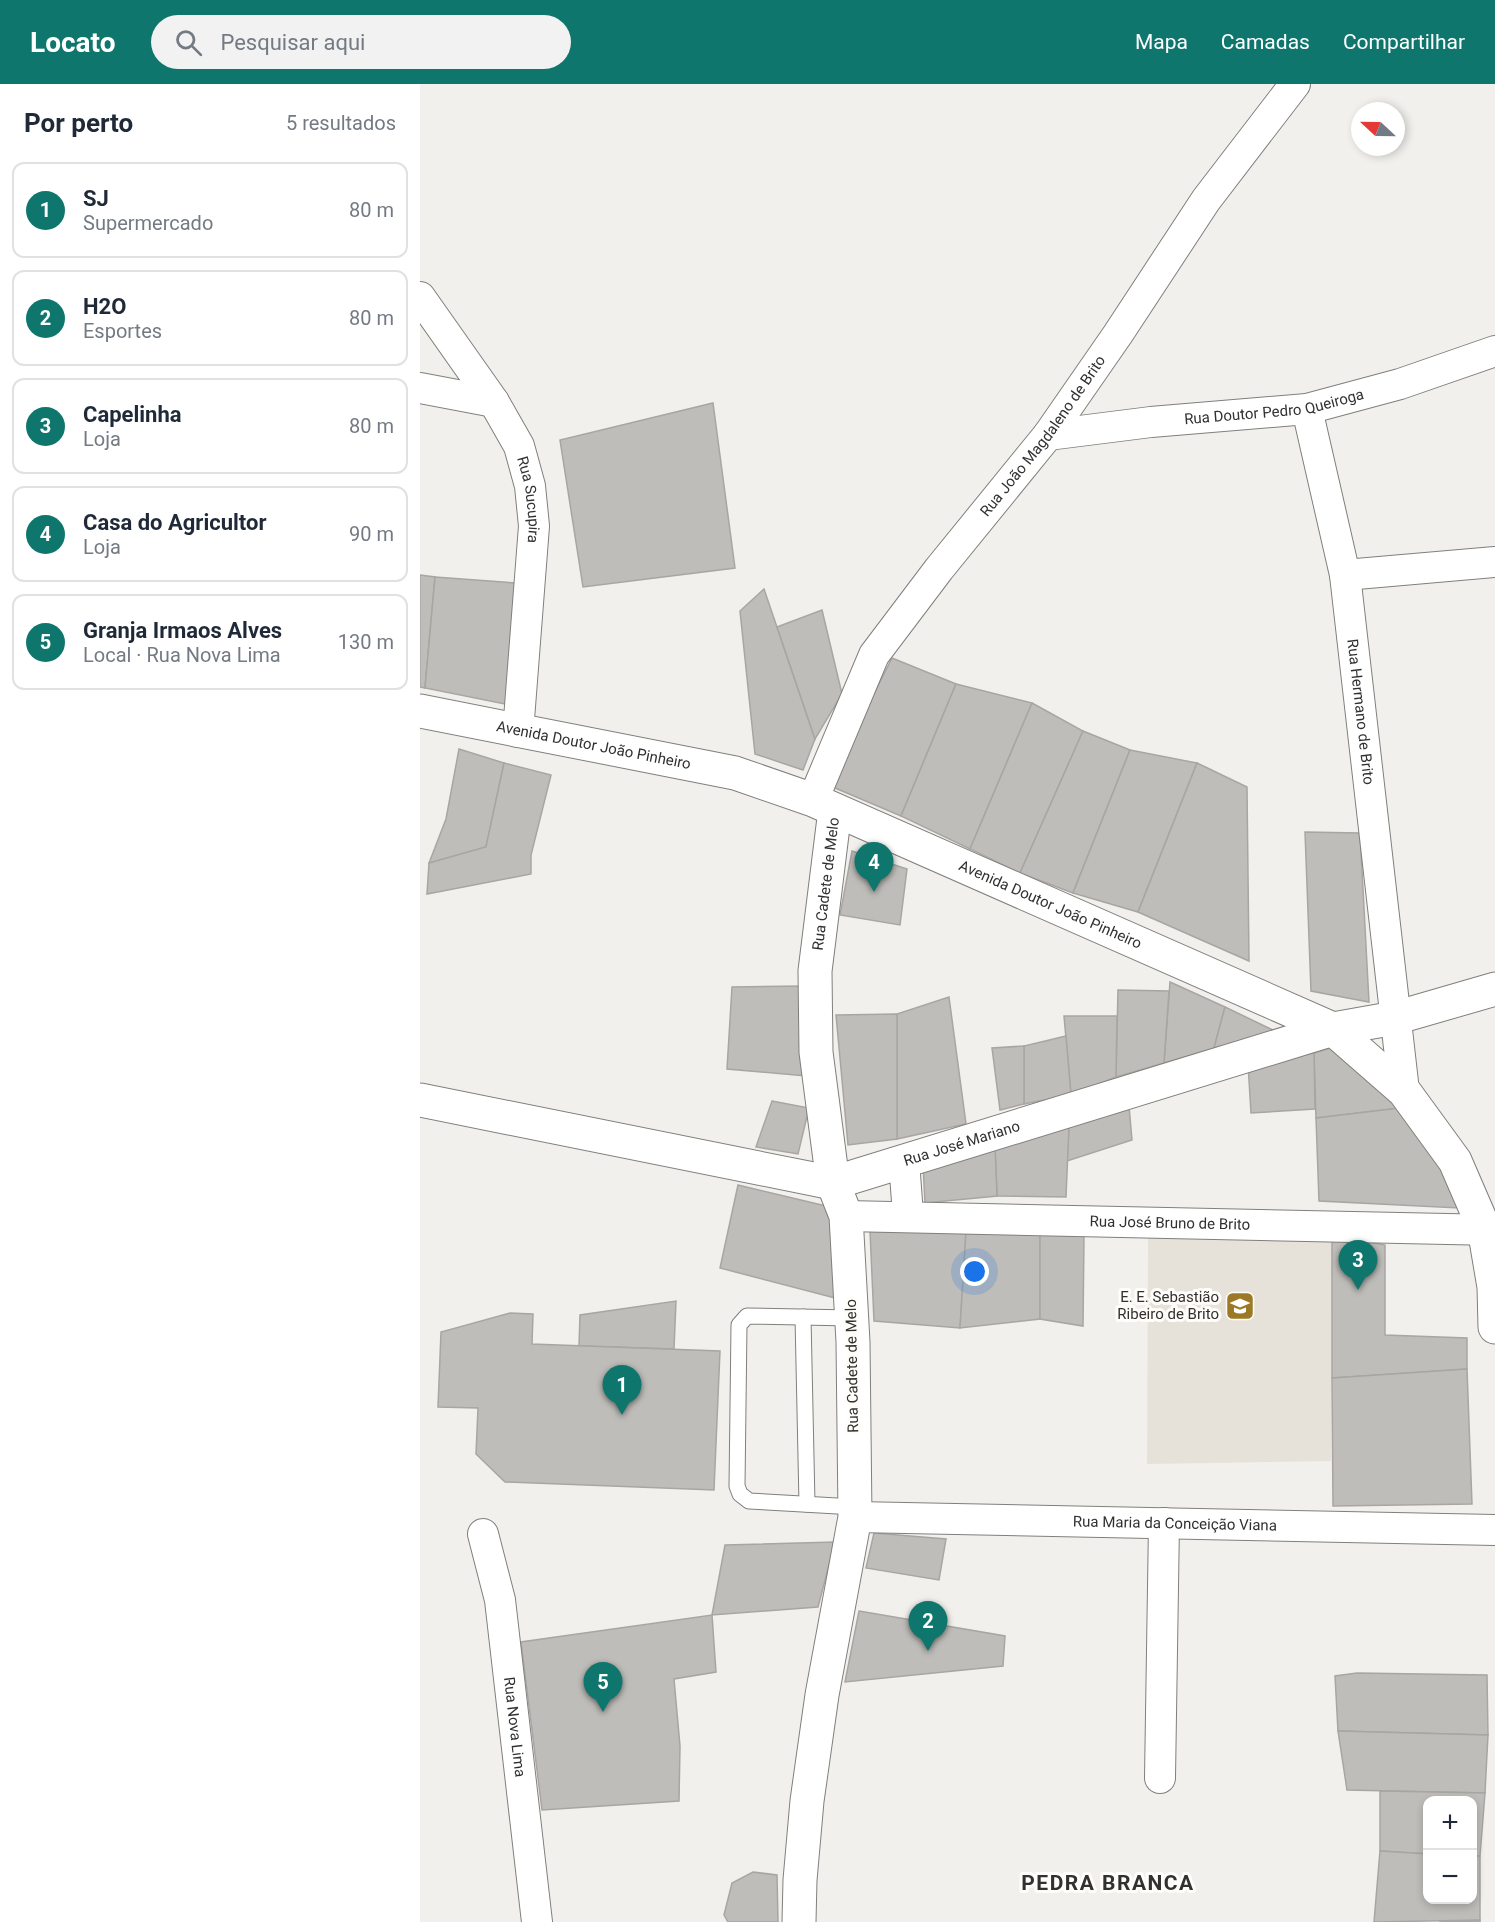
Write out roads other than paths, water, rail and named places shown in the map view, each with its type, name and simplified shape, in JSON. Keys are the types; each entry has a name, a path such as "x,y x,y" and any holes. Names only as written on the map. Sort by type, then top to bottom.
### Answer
{"street":[{"name":"Rua João Magdaleno de Brito","path":"824,805 874,656 939,568 1048,435 1206,200 1295,84"},
{"name":"Rua Sucupira","path":"420,297 494,402 519,446 530,486 534,526 518,732"},
{"name":"Rua Doutor Pedro Queiroga","path":"1048,435 1151,422 1307,409 1400,384 1495,351"},
{"path":"420,388 494,402"},
{"name":"Rua Hermano de Brito","path":"1307,409 1345,575 1404,1091"},
{"path":"1345,575 1495,562"},
{"name":"Avenida Doutor João Pinheiro","path":"420,711 735,773 824,805 1333,1029 1404,1091 1455,1161 1490,1229 1495,1327"},
{"name":"Rua Cadete de Melo","path":"799,1922 807,1801 822,1695 855,1512 852,1318 846,1216 833,1183 816,1052 815,971 824,805"},
{"name":"Rua José Mariano","path":"420,1100 833,1183 1333,1029 1395,1018 1495,989"},
{"path":"904,1161 908,1215"},
{"name":"Rua José Bruno de Brito","path":"846,1216 908,1215 1490,1229"},
{"name":"Rua Maria da Conceição Viana","path":"855,1512 1164,1523 1495,1530"},
{"path":"1160,1778 1164,1523"},
{"name":"Rua Nova Lima","path":"483,1534 500,1600 537,1922"}],"lane":[{"path":"852,1318 747,1316 739,1325 737,1486 740,1494 749,1501 807,1504 855,1512"},
{"path":"803,1317 807,1504"}],"place":[{"name":"Casa do Agricultor","path":"874,892"},
{"name":"Capelinha","path":"1358,1290"},
{"name":"E. E. Sebastião Ribeiro de Brito","path":"1240,1306"},
{"name":"SJ","path":"622,1415"},
{"name":"H2O","path":"928,1651"},
{"name":"Granja Irmaos Alves","path":"603,1712"}],"district":[{"name":"PEDRA BRANCA","path":"1108,1883"}]}
